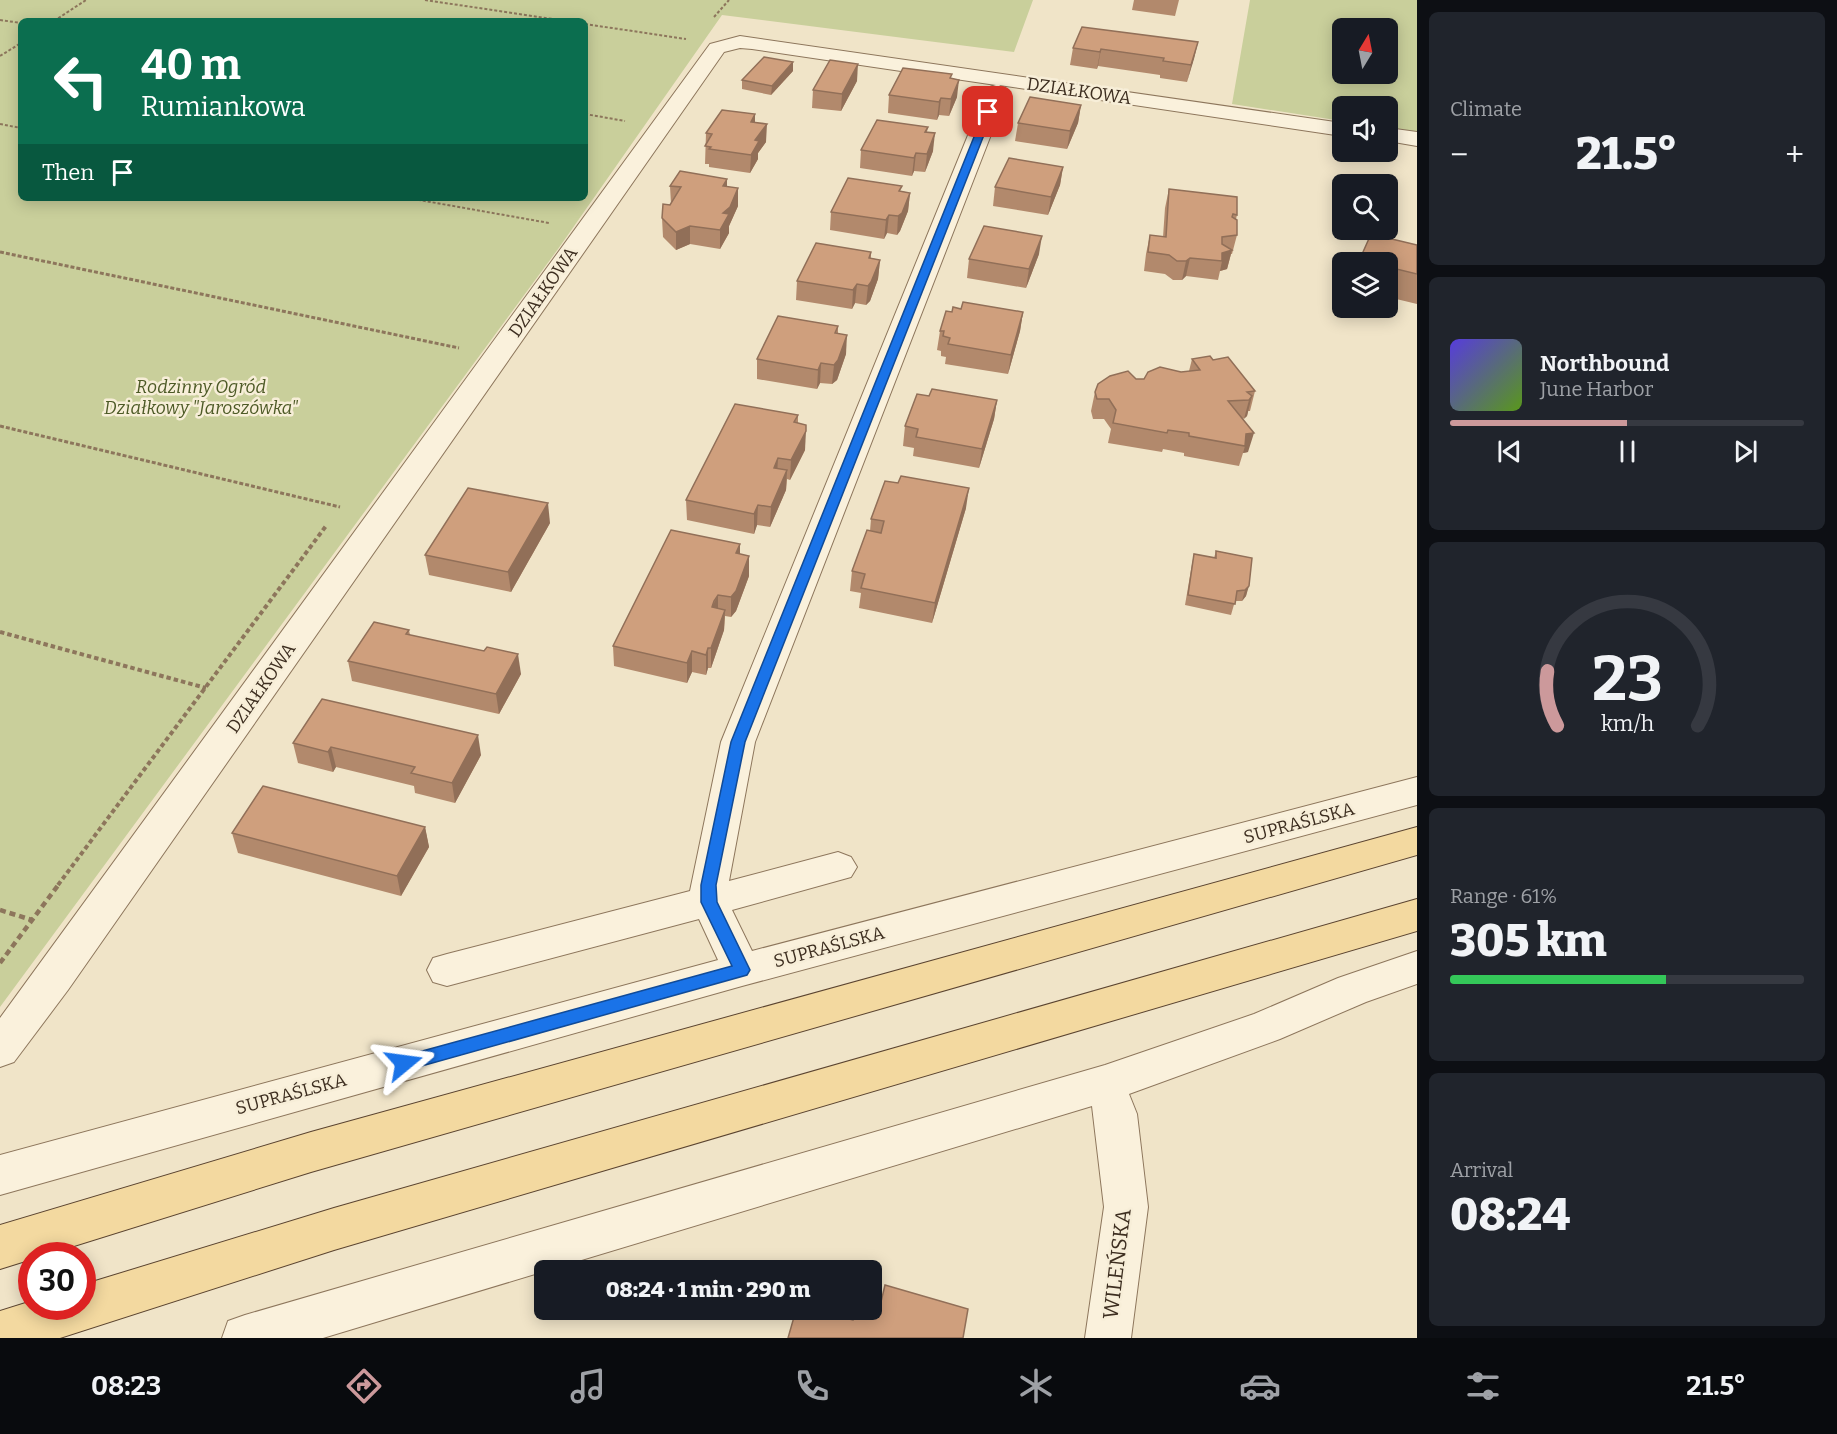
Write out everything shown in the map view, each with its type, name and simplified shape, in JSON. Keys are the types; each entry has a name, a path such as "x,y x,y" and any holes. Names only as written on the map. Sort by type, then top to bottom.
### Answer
{"main road":[{"path":"0,1247 311,1152 1417,841"},
{"path":"0,1334 334,1229 1417,915"}],"street":[{"name":"DZIAŁKOWA","path":"0,1049 54,978 717,48 740,42 1332,128"},
{"path":"742,970 709,902 708,885 738,742 997,91"},
{"path":"1398,137 1417,140"},
{"name":"SUPRAŚLSKA","path":"0,1175 742,970 1417,791"},
{"path":"447,970 838,867"},
{"path":"245,1338 1105,1084 1266,1027 1352,990 1417,967"},
{"name":"WILEŃSKA","path":"1105,1084 1116,1114 1126,1207 1108,1338"}],"path":[{"path":"59,18 86,0"},
{"path":"425,0 546,18"},
{"path":"0,20 18,23"},
{"path":"588,24 694,40"},
{"path":"0,57 18,45"},
{"path":"588,114 634,122"},
{"path":"0,124 18,127"},
{"path":"424,201 556,225"},
{"path":"0,252 459,348"},
{"path":"0,426 340,507"},
{"path":"0,632 206,688"},
{"path":"0,910 32,920"}],"green space":[{"name":"Rodzinny Ogród Działkowy \"Jaroszówka\"","path":"0,0 1033,0 1014,52 722,15 558,249 0,1007"},
{"path":"1250,0 1417,0 1417,132 1398,129 1398,96 1332,96 1332,119 1232,104"}],"building":[{"path":"1082,27 1198,42 1191,65 1163,61 1164,58 1101,49 1100,52 1073,48"},
{"path":"764,57 793,62 772,86 742,80"},
{"path":"830,60 858,64 842,94 813,90"},
{"path":"903,68 952,74 950,78 959,80 951,99 941,98 939,102 889,95"},
{"path":"1030,97 1081,105 1070,131 1018,123"},
{"path":"722,110 755,114 751,122 767,124 755,140 759,141 751,155 709,149 711,147 705,146 712,134 706,133"},
{"path":"877,120 928,127 925,132 935,133 927,154 916,153 914,158 861,150"},
{"path":"1009,158 1063,167 1051,197 995,187"},
{"path":"680,171 727,179 723,186 738,188 730,207 723,213 729,214 720,230 690,226 676,232 662,218 663,204 670,205 681,187 670,186"},
{"path":"848,178 902,186 899,191 910,193 902,213 898,216 889,215 886,220 831,212"},
{"path":"1169,189 1237,197 1237,215 1233,214 1232,217 1237,220 1237,235 1222,237 1222,244 1232,250 1222,253 1222,261 1190,258 1186,261 1177,261 1169,255 1148,252 1150,235 1166,237"},
{"path":"984,226 1042,236 1029,269 969,259"},
{"path":"1368,240 1396,240 1417,245 1417,274 1398,269 1398,252 1363,252"},
{"path":"816,243 871,252 869,258 880,260 868,286 857,284 853,290 797,281"},
{"path":"963,302 1023,312 1011,355 948,344 950,338 943,336 944,331 940,331 946,311 952,312 953,307 961,309"},
{"path":"778,316 838,326 835,333 847,335 834,365 821,363 818,370 757,359"},
{"path":"1210,356 1213,360 1228,357 1255,391 1247,392 1252,396 1249,400 1228,401 1254,433 1246,434 1245,446 1189,436 1189,433 1168,430 1167,433 1113,423 1116,410 1109,399 1097,399 1095,392 1098,384 1110,376 1128,371 1136,379 1144,379 1148,372 1160,367 1181,372 1200,370 1192,359"},
{"path":"932,389 997,400 982,449 916,437 918,429 905,426 917,394 929,396"},
{"path":"735,404 798,415 794,422 806,425 806,431 791,460 778,458 774,468 787,470 771,507 758,505 754,514 686,500"},
{"path":"901,476 969,488 935,603 861,588 865,574 852,571 867,530 881,533 884,521 871,519 885,481 898,483"},
{"path":"468,488 548,503 508,572 425,555"},
{"path":"671,530 740,544 736,553 749,556 736,591 731,597 718,595 714,601 712,607 725,610 711,648 708,648 706,655 692,651 687,663 613,646"},
{"path":"1216,551 1252,558 1249,586 1245,590 1237,591 1235,604 1188,595 1194,554 1216,558"},
{"path":"374,622 409,630 406,634 484,651 487,647 518,654 496,694 348,661"},
{"path":"322,699 478,735 452,783 411,773 415,767 331,747 328,752 293,743"},
{"path":"263,786 425,827 397,876 232,833"},
{"path":"885,1285 968,1309 963,1338 788,1338 793,1320 882,1320 882,1298"}],"route":[{"path":"404,1063 742,970 709,902 708,885 738,742 850,454 988,112"}]}
